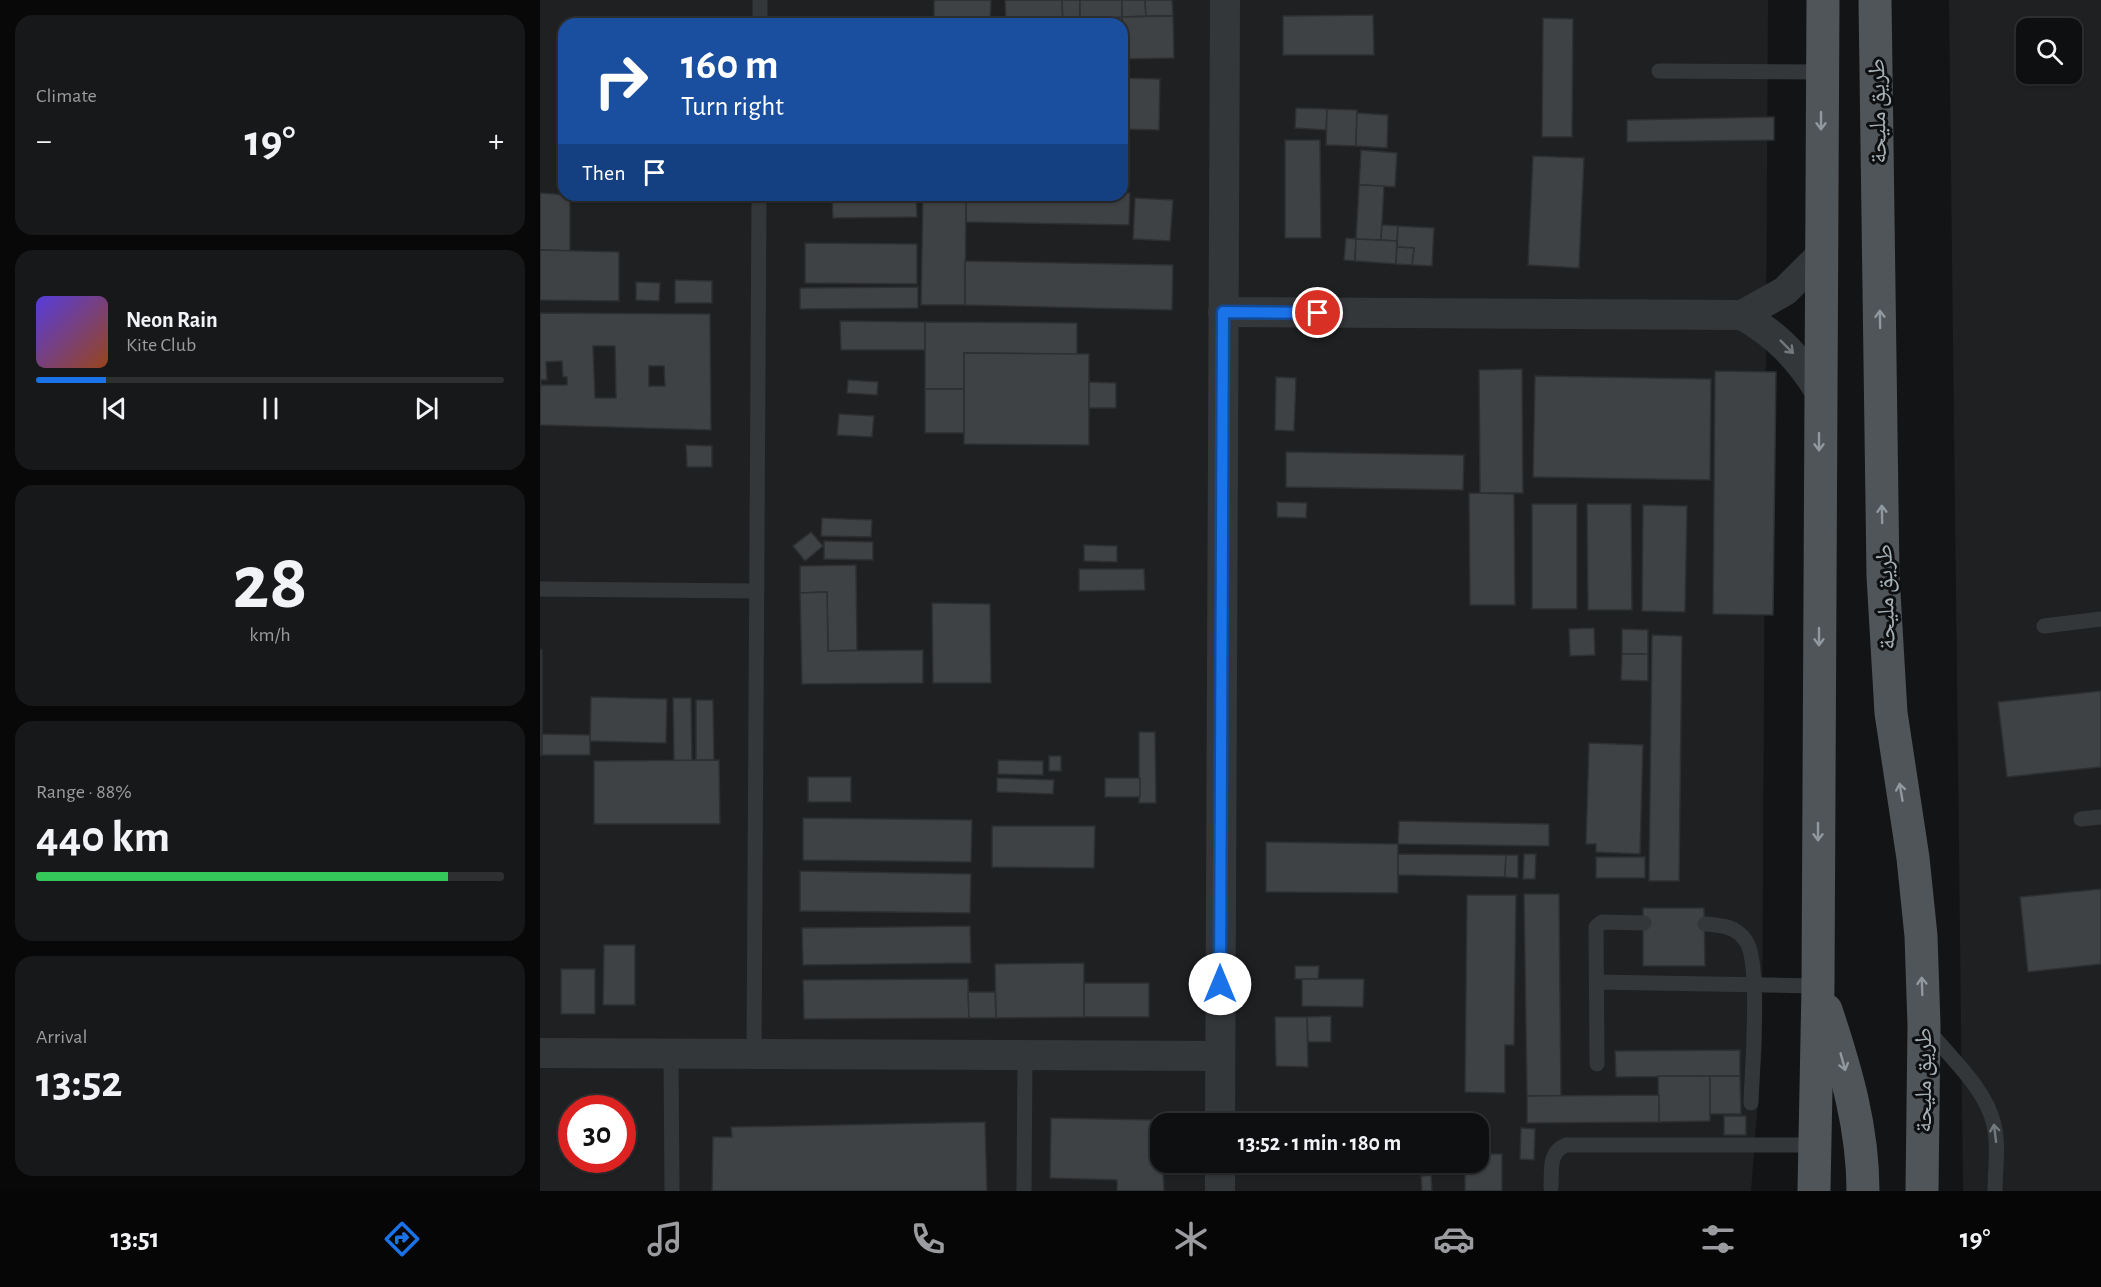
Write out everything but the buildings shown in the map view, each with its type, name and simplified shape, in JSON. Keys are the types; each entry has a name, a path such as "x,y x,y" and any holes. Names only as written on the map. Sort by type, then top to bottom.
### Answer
{"main road":[{"path":"1814,1191 1818,986 1823,0"},
{"name":"طريق مليحة","path":"1875,0 1886,645 1891,713 1913,858 1921,936 1924,1025 1922,1191"},
{"path":"1818,986 1852,1095 1860,1137 1863,1191"}],"street":[{"path":"1220,1113 1225,0"},
{"path":"1223,312 1742,315 1785,291 1820,256"},
{"path":"1742,315 1766,329 1787,346 1805,368 1820,392"},
{"path":"540,1053 1220,1056"},
{"path":"1220,1173 1220,1191"}],"lane":[{"path":"760,0 760,18"},
{"path":"1659,71 1822,72"},
{"path":"754,1054 759,201"},
{"path":"540,589 757,591"},
{"path":"2044,626 2101,619"},
{"path":"2081,819 2101,817"},
{"path":"1597,1065 1596,930 1598,924 1644,923"},
{"path":"1704,924 1724,925 1745,940 1751,951 1753,983 1751,1103"},
{"path":"1597,982 1753,983 1818,986"},
{"path":"1924,1025 1979,1092 1991,1112 1996,1144 1995,1191"},
{"path":"671,1054 672,1191"},
{"path":"1024,1191 1025,1055"},
{"path":"1551,1187 1553,1156 1560,1147 1566,1145 1815,1144"}],"shaded area":[{"path":"540,0 1768,0 1762,1047 1751,1191 540,1191"},
{"path":"1949,0 2101,0 2101,1191 1963,1191"}],"route":[{"path":"1220,984 1223,312 1318,313"}]}
